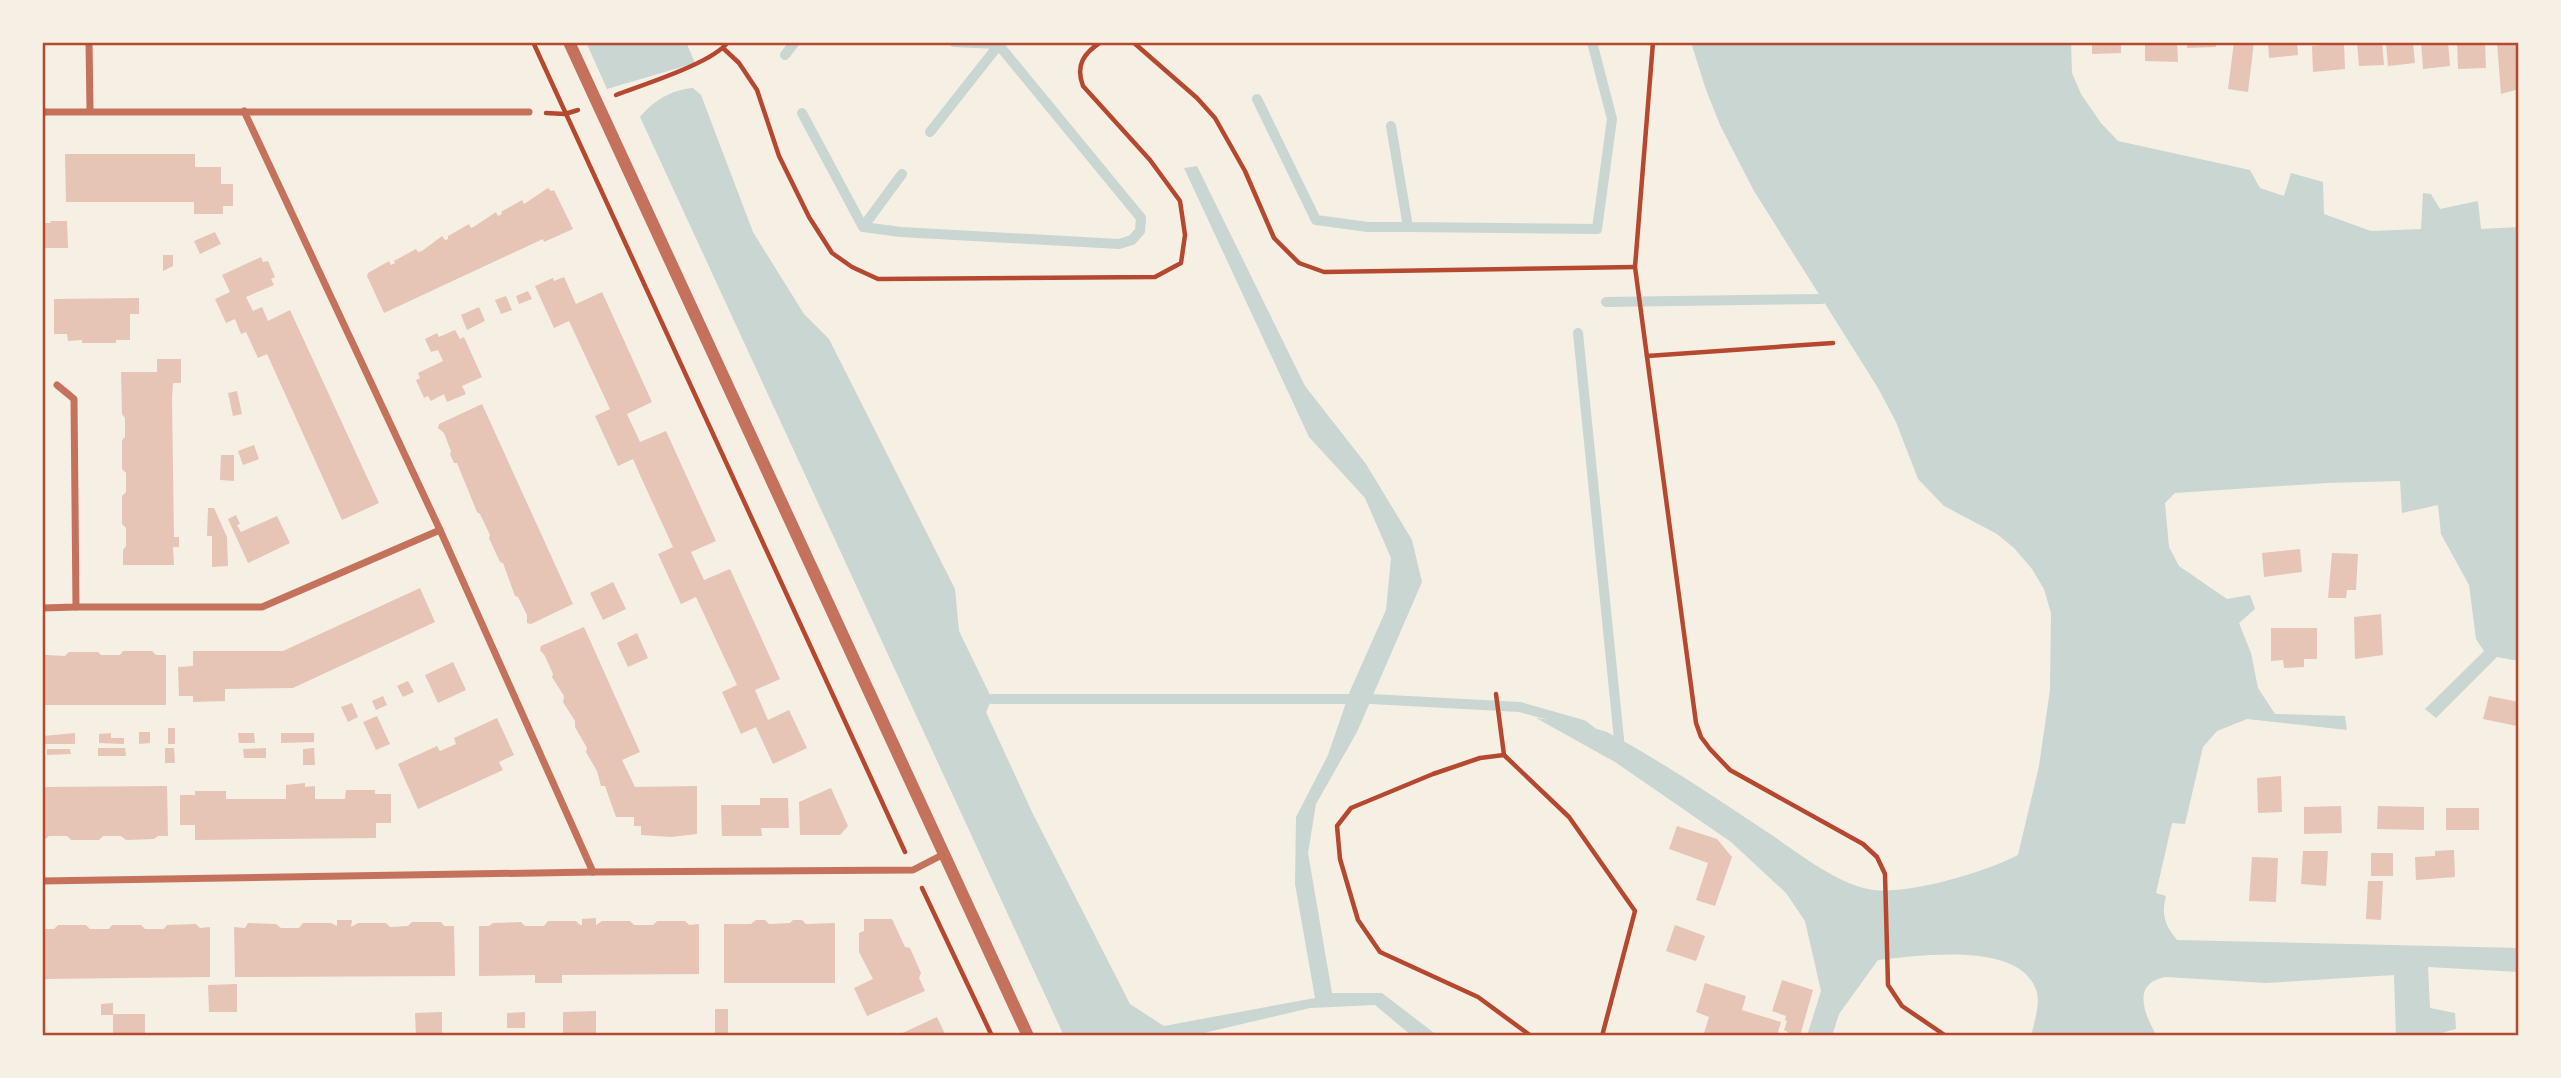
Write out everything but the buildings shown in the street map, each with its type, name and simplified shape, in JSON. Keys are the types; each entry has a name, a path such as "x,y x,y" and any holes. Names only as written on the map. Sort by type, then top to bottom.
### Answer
{"street":[{"path":"89,42 90,110"},
{"path":"569,42 1028,1036"},
{"path":"244,111 440,530 593,872"},
{"path":"42,112 529,112"},
{"path":"57,385 74,400 76,607"},
{"path":"42,608 262,607 440,530"},
{"path":"42,881 913,870 945,854"}],"path":[{"path":"533,42 913,870 992,1036"},
{"path":"613,97 705,59 728,42"},
{"path":"723,48 739,63 757,90 779,156 809,217 832,253 852,267 878,279 1155,277 1181,262 1185,236 1180,201 1150,160 1083,86 1079,76 1084,56 1101,42"},
{"path":"1133,42 1198,98 1215,118 1245,171 1274,238 1299,262 1324,272 1635,267"},
{"path":"1653,42 1635,267 1696,723 1701,737 1730,770 1863,845 1877,857 1885,874 1888,985 1902,1006 1946,1036"},
{"path":"1647,356 1833,343"},
{"path":"1496,694 1504,755 1569,817 1635,911 1601,1036"},
{"path":"1504,755 1480,758 1350,808 1337,826 1340,859 1358,920 1380,951 1478,997 1516,1028 1531,1036"}],"shaded area":[{"path":"586,42 686,42 695,63 607,89"},
{"path":"1691,42 2071,42 2072,73 2081,94 2101,123 2118,141 2250,170 2260,188 2284,196 2291,173 2323,182 2324,214 2371,231 2421,229 2423,193 2431,194 2440,209 2478,201 2481,229 2519,227 2519,661 2497,657 2436,718 2425,709 2484,651 2476,639 2469,585 2441,534 2438,505 2402,513 2400,481 2175,493 2165,503 2169,547 2179,566 2227,599 2250,595 2255,609 2239,623 2251,653 2258,688 2275,714 2345,716 2347,730 2247,719 2217,731 2203,747 2185,824 2172,823 2156,893 2166,896 2165,920 2177,940 2519,948 2519,972 2428,967 2430,1008 2455,1013 2456,1029 2430,1036 2396,1036 2394,975 2266,983 2166,977 2155,980 2144,993 2145,1009 2157,1036 2031,1036 2038,998 2028,976 2012,965 1991,958 1943,955 1878,960 1839,1014 1832,1036 1807,1036 1821,991 1805,921 1786,893 1731,842 1615,762 1536,718 1583,725 1607,732 1690,781 1817,866 1842,880 1868,889 1883,891 1922,886 1986,869 2018,855 2039,766 2050,690 2051,613 2044,589 2032,569 2014,548 1997,534 1944,506 1918,479 1896,422 1878,388 1754,191 1720,125"},
{"path":"693,88 701,95 753,232 804,314 829,339 955,589 959,631 992,699 986,712 1032,812 1130,1004 1164,1026 1315,998 1295,884 1296,817 1328,755 1350,691 1386,610 1391,558 1365,498 1309,437 1184,168 1197,166 1305,386 1366,464 1412,540 1422,582 1357,732 1316,804 1308,853 1332,993 1382,993 1438,1036 1412,1036 1375,1005 1310,1008 1191,1036 1064,1036 640,117 664,97"}],"waterway":[{"path":"785,55 795,42"},
{"path":"802,113 863,227 901,232 1119,244 1132,240 1140,231 1141,218 998,44 954,42"},
{"path":"930,132 1001,42"},
{"path":"1391,126 1408,227 1597,229 1612,119 1592,42"},
{"path":"1257,99 1316,220 1368,227 1408,227"},
{"path":"863,227 902,174"},
{"path":"1606,302 1822,299"},
{"path":"1578,333 1620,749"},
{"path":"992,699 1371,699 1520,707 1583,725 1592,732"}]}
